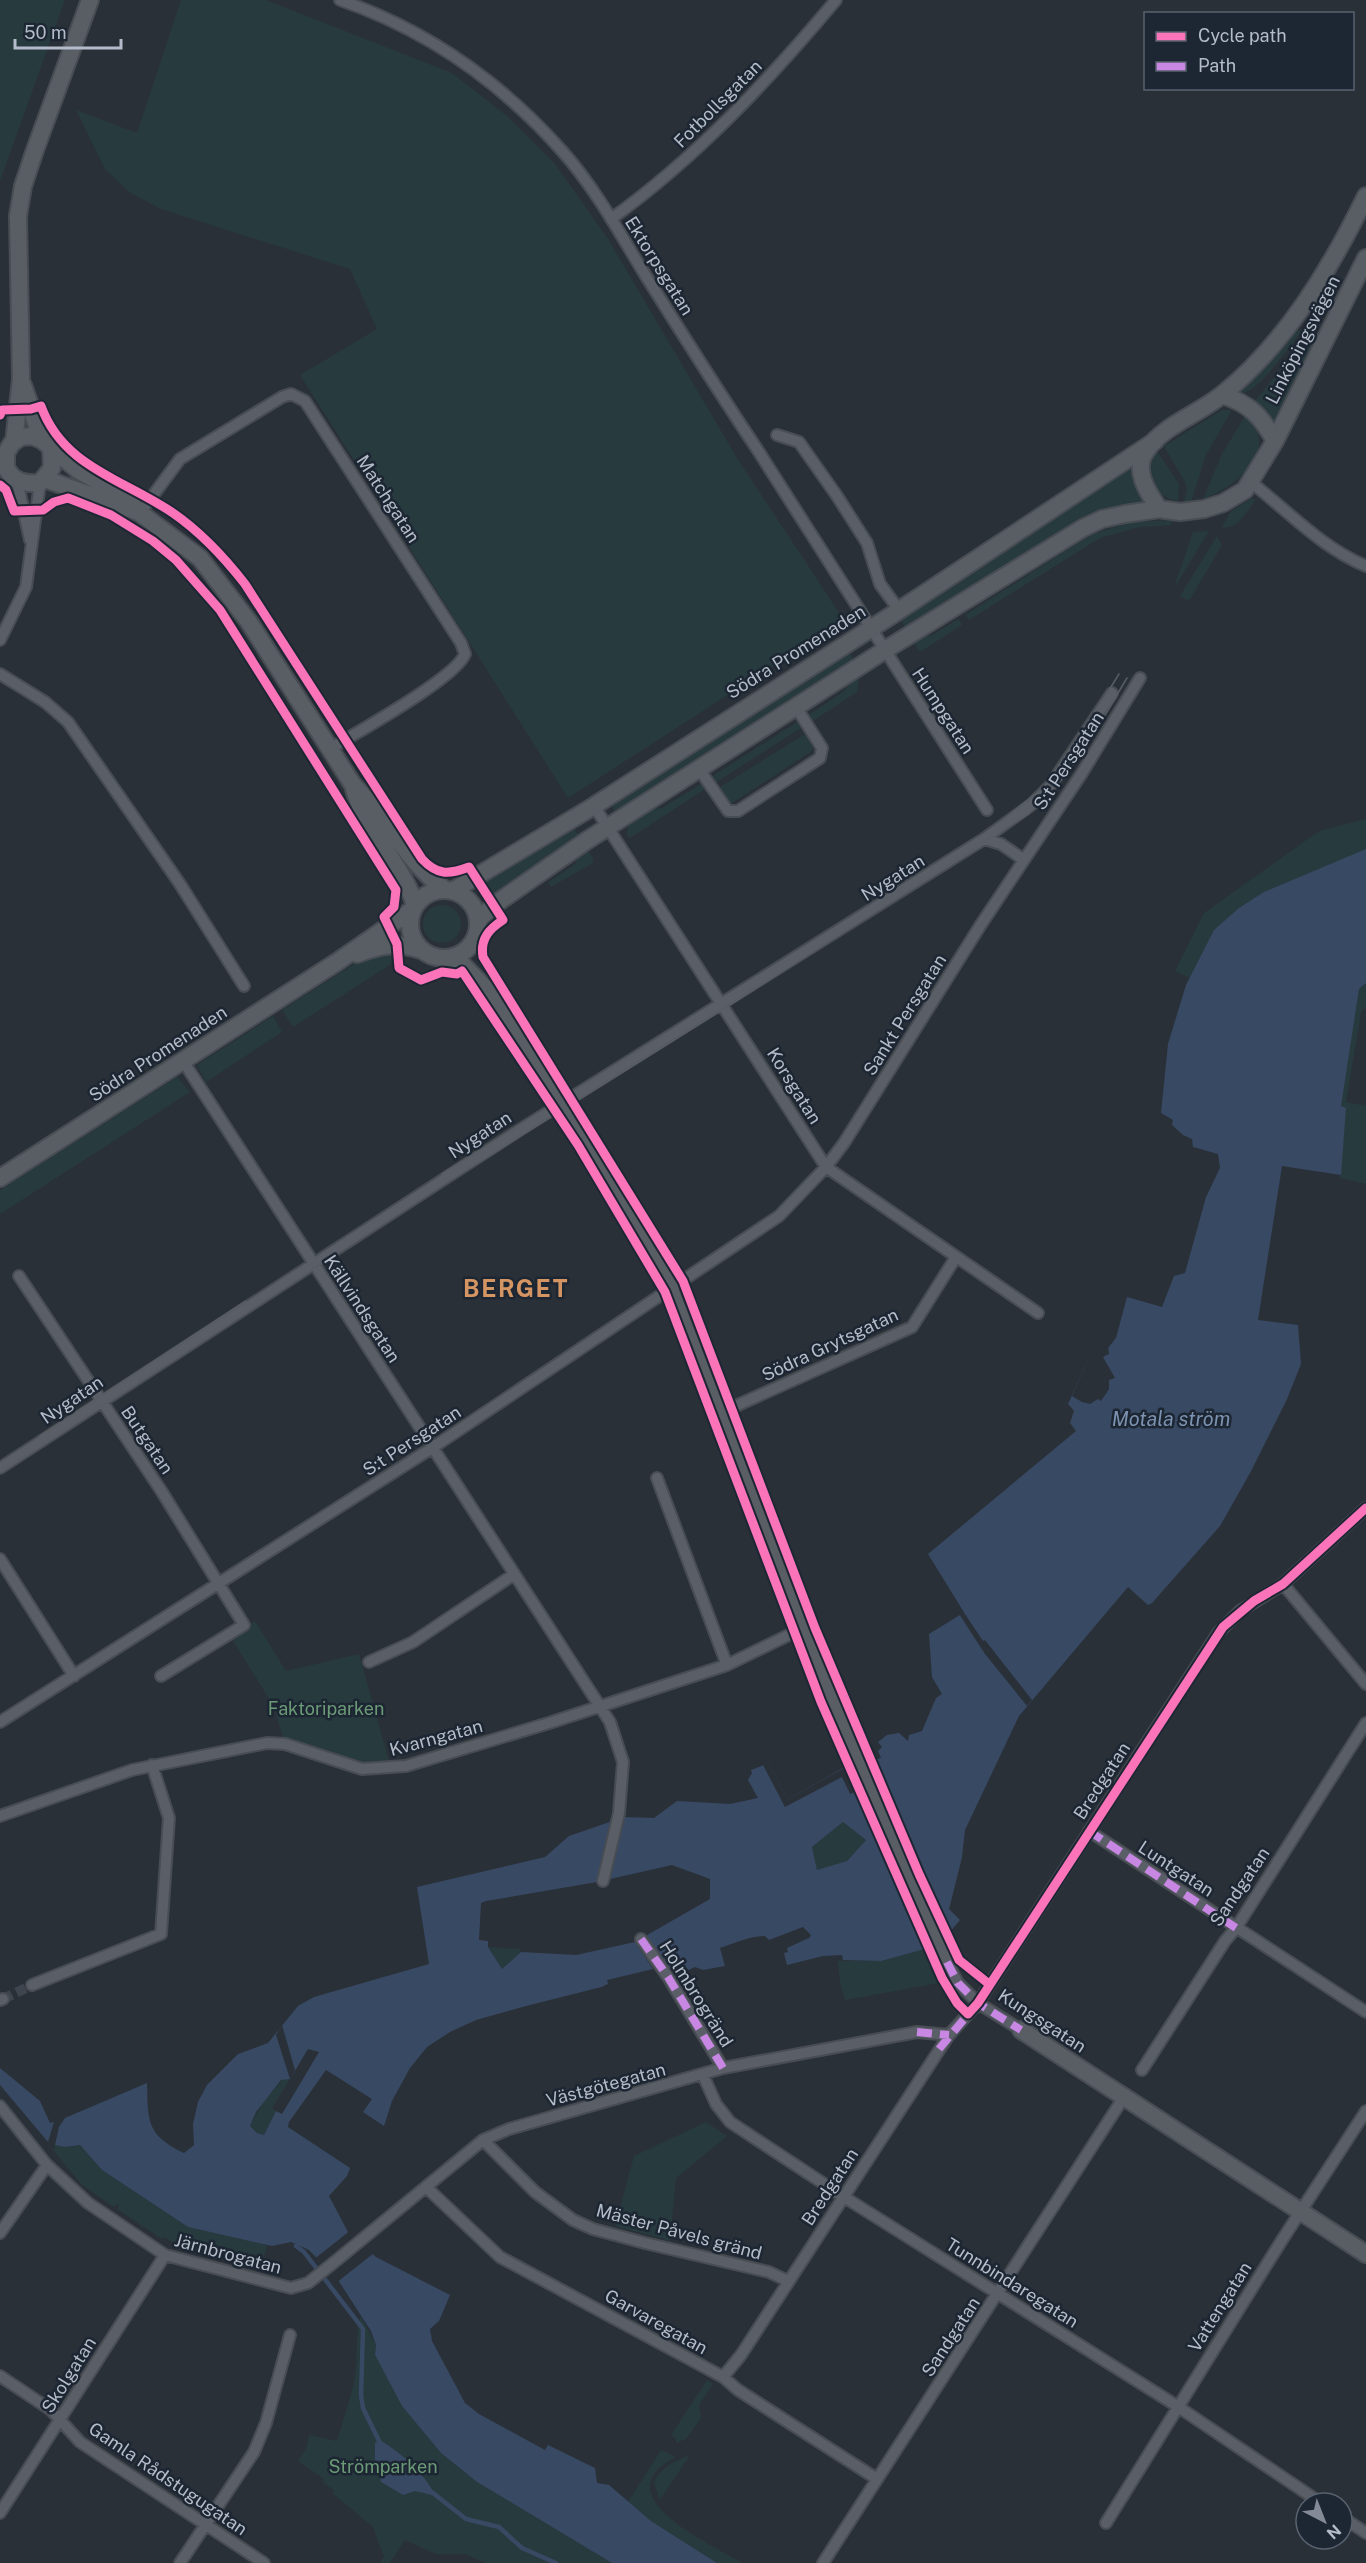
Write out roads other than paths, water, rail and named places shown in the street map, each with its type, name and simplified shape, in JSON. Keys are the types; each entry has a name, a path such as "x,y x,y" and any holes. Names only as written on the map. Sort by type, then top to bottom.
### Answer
{"main road":[{"path":"90,0 23,186 18,216 17,249 21,379 5,463 9,474 27,484 43,481 140,513"},
{"name":"Linköpingsvägen","path":"1222,395 1256,363 1299,310 1333,259 1366,196"},
{"name":"Linköpingsvägen","path":"1275,441 1366,258"},
{"path":"21,379 47,444 52,468 43,481"},
{"path":"478,920 494,905 609,827 885,650 1083,528 1102,519 1159,509 1180,512 1204,510 1223,503 1252,483 1275,441 1266,423 1253,410 1235,399 1222,395 1155,441 1142,458 1142,477 1159,509"},
{"path":"8,444 32,436 47,444 78,470 123,496 140,513 200,558 219,579 354,785 369,799 409,856 449,890 472,903 478,920 478,932 472,945 463,953 450,958 432,957 421,950 410,932 414,907 409,887 358,807 354,785"},
{"name":"Södra Promenaden","path":"449,890 594,806 872,628 1155,441"},
{"path":"414,907 424,896 449,890"},
{"name":"Södra Promenaden","path":"0,1178 337,962 414,907"},
{"name":"Södra Promenaden","path":"337,962 386,944 402,944 421,950"},
{"name":"Kungsgatan","path":"472,945 490,993"},
{"name":"Kungsgatan","path":"450,958 459,961 490,993 561,1103 663,1271 803,1628 947,1962"},
{"name":"Kungsgatan","path":"1021,2030 1366,2254"}],"street":[{"name":"Ektorpsgatan","path":"340,0 383,16 421,36 486,77 529,115 565,154 611,219 708,376 758,448 872,628"},
{"name":"Fotbollsgatan","path":"611,219 673,171 731,117 788,57 836,0"},
{"name":"Matchgatan","path":"140,513 180,459 282,397 291,394 305,401 462,643 465,654 461,663 442,678 330,749"},
{"path":"777,435 799,442 837,496 867,543 880,584 899,610"},
{"path":"9,474 32,549"},
{"path":"0,640 26,587 43,481"},
{"path":"1252,483 1328,545 1346,558 1366,566"},
{"name":"Humpgatan","path":"872,628 987,810"},
{"path":"0,674 45,702 68,722 180,884 244,986"},
{"name":"S:t Persgatan","path":"1024,861 1082,773 1140,678"},
{"name":"S:t Persgatan","path":"984,839 1031,805 1050,786 1112,693"},
{"path":"699,769 728,811 738,811 820,758 822,748 796,707"},
{"name":"Korsgatan","path":"594,806 826,1167 1038,1313"},
{"path":"984,839 1001,844 1024,861"},
{"name":"Nygatan","path":"0,1468 101,1400 561,1103 984,839"},
{"name":"Sankt Persgatan","path":"826,1167 1024,861"},
{"name":"Källvindsgatan","path":"183,1061 610,1722 623,1762 620,1813 603,1881"},
{"name":"S:t Persgatan","path":"0,1722 432,1448 671,1290 779,1216 826,1167"},
{"name":"Södra Grytsgatan","path":"720,1413 912,1327 956,1257"},
{"name":"Butgatan","path":"19,1276 244,1625 161,1676"},
{"path":"657,1478 727,1665"},
{"name":"Bredgatan","path":"723,2378 949,2035 978,2003 1223,1627 1254,1600 1283,1584 1366,1508"},
{"path":"0,1559 74,1677"},
{"path":"369,1662 413,1642 513,1575"},
{"path":"1283,1584 1366,1684"},
{"name":"Kvarngatan","path":"0,1816 152,1765 267,1743 285,1744 362,1769 391,1768 458,1751 727,1665 803,1628"},
{"name":"Sandgatan","path":"1142,2070 1225,1941 1236,1928 1366,1723"},
{"path":"32,1985 162,1934 169,1818 152,1765"},
{"name":"Luntgatan","path":"1089,1831 1366,2012"},
{"name":"Holmbrogränd","path":"641,1939 668,1977 723,2068"},
{"name":"Kungsgatan","path":"947,1962 958,1983 978,2003 1021,2030"},
{"name":"Västgötegatan","path":"318,2275 364,2240 483,2140 541,2120 723,2068 917,2032 949,2035"},
{"name":"Tunnbindaregatan","path":"703,2075 725,2117 844,2197 1177,2406 1303,2491"},
{"name":"Sandgatan","path":"823,2563 1124,2097"},
{"name":"Järnbrogatan","path":"0,2106 47,2165 88,2203 165,2255 291,2288 308,2283 318,2275"},
{"name":"Vattengatan","path":"1106,2523 1300,2211 1366,2111"},
{"name":"Mäster Påvels gränd","path":"483,2140 535,2192 573,2220 624,2237 769,2272 788,2281"},
{"path":"0,2233 47,2165"},
{"name":"Garvaregatan","path":"426,2187 500,2257 723,2378 877,2480"},
{"name":"Skolgatan","path":"0,2513 165,2255"},
{"path":"180,2563 254,2452 266,2422 290,2335"},
{"name":"Gamla Rådstugugatan","path":"0,2376 51,2410 80,2442 264,2563"}],"water":[{"name":"Motala ström","path":"1366,849 1366,983 1359,989 1341,1106 1346,1108 1341,1175 1282,1166 1258,1320 1298,1325 1301,1364 1287,1399 1250,1473 1220,1526 1152,1603 1148,1605 1128,1587 1019,1716 965,1830 962,1857 949,1909 960,1920 939,1945 881,1961 843,1960 842,1955 823,1956 787,1965 784,1953 788,1952 787,1948 811,1935 803,1927 769,1940 765,1936 753,1937 720,1948 725,1966 703,1970 695,1967 675,1976 657,1973 476,2020 450,2032 427,2047 410,2068 392,2101 384,2126 363,2112 372,2099 326,2070 289,2122 288,2127 350,2168 347,2176 329,2196 348,2232 376,2257 450,2295 439,2321 430,2329 432,2341 465,2403 479,2414 545,2450 548,2445 595,2468 597,2483 609,2485 651,2521 717,2563 612,2563 477,2482 441,2453 402,2406 375,2355 376,2345 371,2331 338,2280 309,2250 291,2242 272,2246 188,2227 102,2170 80,2145 65,2147 55,2145 59,2127 65,2118 147,2083 149,2117 152,2126 162,2140 184,2153 194,2145 193,2124 198,2102 207,2085 238,2054 268,2043 298,2006 314,1997 429,1964 417,1887 545,1857 569,1836 624,1817 654,1818 677,1801 730,1804 758,1798 748,1780 752,1773 751,1770 769,1763 788,1799 845,1767 881,1758 878,1751 882,1747 878,1742 887,1735 899,1733 908,1741 909,1735 922,1731 936,1698 942,1694 932,1677 929,1634 965,1614 928,1554 1076,1431 1070,1423 1074,1411 1068,1404 1088,1360 1108,1348 1116,1338 1127,1297 1162,1307 1174,1276 1185,1273 1206,1197 1220,1168 1218,1154 1193,1147 1192,1139 1183,1135 1172,1125 1173,1120 1161,1113 1168,1044 1186,985 1214,930 1239,908 1264,892","holes":["843,1822 866,1840 847,1861 817,1870 812,1847","672,1865 710,1879 710,1899 635,1942 576,1955 521,1952 502,1969 488,1947 488,1941 479,1940 481,1903 597,1882","308,2049 319,2052 282,2114 276,2111 264,2135 257,2133 250,2126 256,2112 281,2080 290,2079"]},
{"path":"0,2068 40,2101 50,2123 54,2122 48,2142 0,2085"},
{"path":"380,2440 412,2464 436,2496 415,2491 403,2495 381,2482 375,2461 375,2443"}],"waterway":[{"path":"296,2246 304,2252 363,2329 361,2395 363,2408 381,2445"},
{"path":"433,2493 466,2519 499,2527 522,2548 556,2563"}],"tunnel":[{"path":"3,1999 32,1985"}],"tram line":[{"path":"1236,496 1272,436 1344,288"},
{"path":"1003,820 1045,786 1064,763 1119,674"},
{"path":"0,1472 439,1187 1028,814 1044,800 1071,767 1127,678"},
{"path":"442,1174 666,1034"},
{"path":"40,1436 246,1301"}],"district":[{"name":"BERGET","path":"516,1289"}],"park label":[{"name":"Faktoriparken","path":"326,1709"},
{"name":"Strömparken","path":"383,2467"}]}
